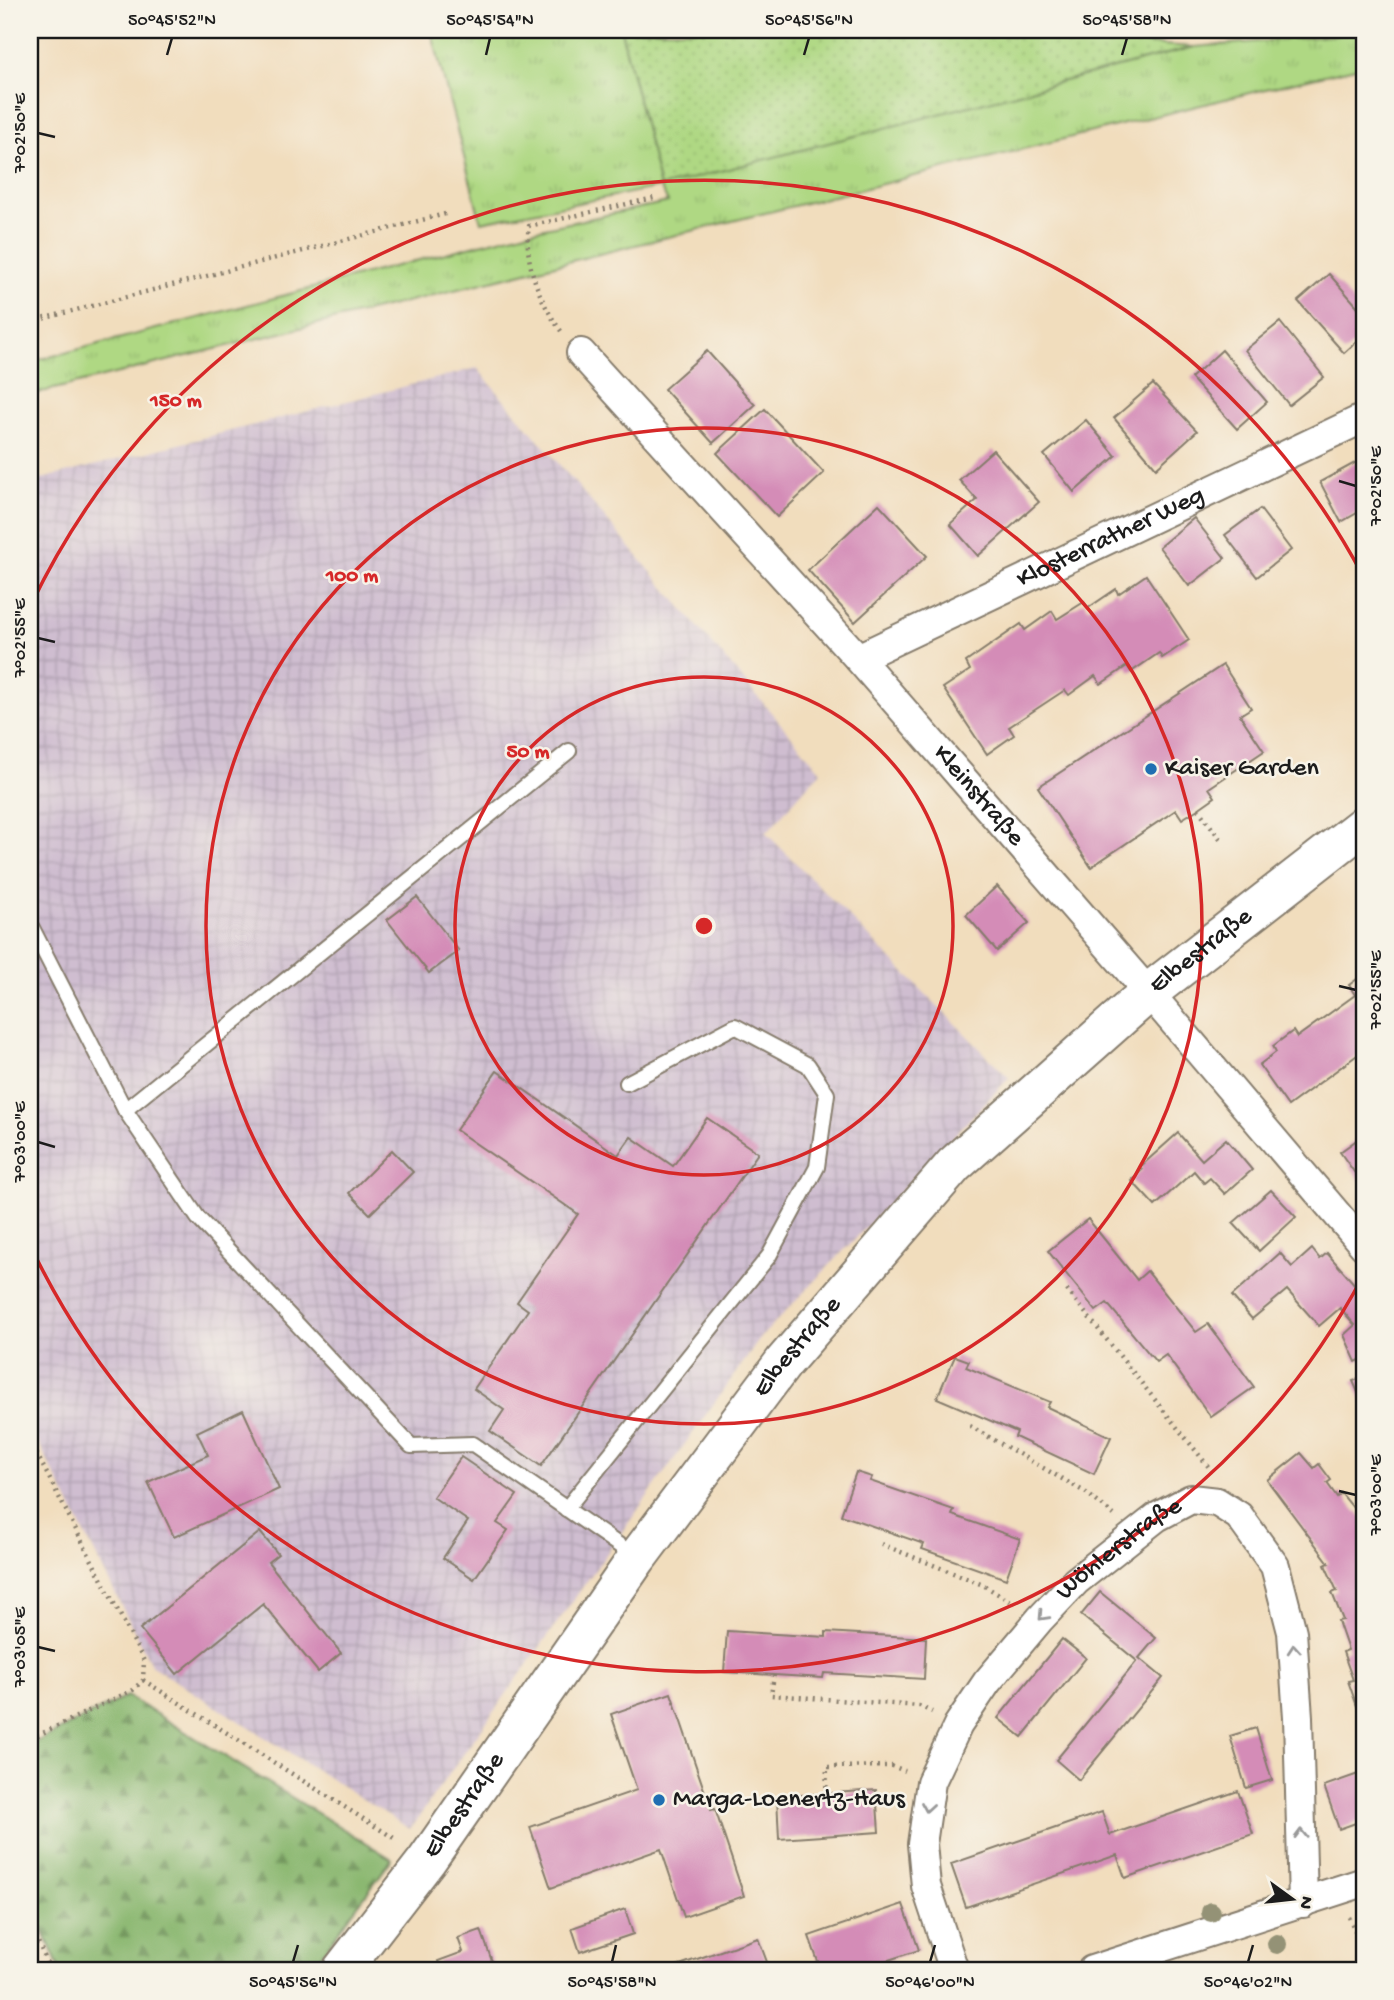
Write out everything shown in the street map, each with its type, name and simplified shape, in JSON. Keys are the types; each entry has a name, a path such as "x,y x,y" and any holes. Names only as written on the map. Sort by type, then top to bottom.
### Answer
{"main road":[{"name":"Elbestraße","path":"342,1970 428,1860 637,1558 784,1362 954,1166 1148,993 1364,825"}],"street":[{"name":"Kleinstraße","path":"581,353 858,658 1364,1246"},
{"name":"Klosterrather Weg","path":"858,658 1364,418"},
{"name":"Wöhlerstraße","path":"954,1970 926,1886 922,1844 932,1782 958,1725 987,1682 1076,1581 1157,1517 1191,1499 1217,1502 1239,1516 1275,1566 1292,1632 1298,1717 1303,1903"},
{"path":"1092,1970 1364,1882"}],"lane":[{"path":"125,1110 569,751"},
{"path":"30,923 125,1110 198,1218 411,1446 473,1444 637,1558"},
{"path":"566,1509 769,1256 817,1167 827,1094 808,1065 735,1027 627,1083"}],"path":[{"path":"581,353 559,329 541,298 526,243 529,226 654,198"},
{"path":"30,322 449,213"},
{"path":"1198,809 1221,840"},
{"path":"1067,1290 1217,1476 1217,1502"},
{"path":"970,1426 1085,1492 1137,1533"},
{"path":"30,1441 144,1661 143,1681 132,1690 30,1739"},
{"path":"881,1544 983,1585 1040,1619"},
{"path":"774,1675 771,1695 919,1706 958,1725"},
{"path":"143,1681 428,1860"},
{"path":"826,1794 827,1767 892,1766 932,1782"},
{"path":"30,1923 50,1970"}],"shaded area":[{"path":"477,368 821,771 766,833 1009,1078 762,1336 410,1829 152,1666 30,1426 30,482"}],"green space":[{"path":"431,30 621,30 660,186 1194,47 1364,33 1364,66 30,395 30,362 526,232 668,202 660,187 481,222"},
{"path":"621,30 931,30 1194,47 660,187"},
{"path":"127,1696 392,1859 310,1970 60,1970 30,1900 30,1745"}],"building":[{"path":"1329,274 1364,314 1364,335 1344,353 1298,301"},
{"path":"1280,322 1324,377 1289,405 1245,350"},
{"path":"1222,350 1267,402 1237,429 1191,378"},
{"path":"707,351 755,405 713,443 664,389"},
{"path":"1153,384 1197,431 1156,468 1114,418"},
{"path":"765,409 824,473 777,517 717,453"},
{"path":"1086,420 1116,456 1074,492 1044,455"},
{"path":"993,450 1039,502 978,556 950,524 977,500 959,480"},
{"path":"1364,458 1364,509 1341,522 1320,482"},
{"path":"879,504 927,556 855,622 808,570"},
{"path":"1260,509 1291,550 1257,577 1225,535"},
{"path":"1194,518 1225,558 1189,586 1159,547"},
{"path":"1146,575 1189,640 1162,658 1159,653 1131,672 1127,666 1101,684 1095,676 1069,695 1065,690 1009,727 1014,735 987,754 943,688 970,670 966,662 1021,624 1025,630 1052,611 1057,619 1084,602 1088,608 1116,589 1118,594"},
{"name":"Kaiser Garden","path":"1223,665 1251,708 1240,715 1264,751 1209,788 1215,797 1198,809 1182,819 1176,810 1091,867 1038,787"},
{"path":"997,886 1029,923 997,951 966,915"},
{"path":"417,897 459,951 429,973 387,920"},
{"path":"1364,974 1364,1050 1288,1106 1259,1065 1276,1052 1273,1046 1293,1031 1297,1037 1355,995 1349,985"},
{"path":"497,1071 618,1155 631,1137 673,1166 707,1118 758,1153 541,1466 490,1431 504,1410 474,1389 528,1310 517,1302 578,1214 456,1130"},
{"path":"1178,1133 1202,1160 1226,1139 1252,1170 1225,1194 1210,1178 1204,1183 1194,1171 1155,1206 1131,1180 1142,1170 1140,1167"},
{"path":"1361,1137 1364,1142 1364,1186 1340,1152"},
{"path":"392,1150 413,1172 370,1214 349,1193"},
{"path":"1271,1190 1296,1217 1259,1251 1233,1223"},
{"path":"1088,1219 1137,1280 1147,1271 1196,1332 1208,1324 1254,1387 1211,1417 1166,1355 1156,1362 1107,1303 1096,1311 1048,1251"},
{"path":"1312,1249 1320,1259 1327,1253 1364,1295 1364,1358 1356,1362 1344,1335 1355,1325 1340,1308 1319,1326 1287,1290 1252,1319 1232,1296 1280,1253 1292,1267"},
{"path":"955,1356 969,1361 966,1367 1050,1402 1047,1407 1111,1437 1094,1474 1015,1437 1017,1432 937,1398"},
{"path":"1364,1377 1364,1406 1353,1381"},
{"path":"243,1410 279,1489 174,1537 148,1482 208,1455 197,1432"},
{"path":"1301,1453 1314,1468 1319,1464 1331,1480 1327,1483 1337,1497 1341,1493 1364,1521 1364,1707 1358,1709 1348,1681 1353,1680 1343,1652 1348,1650 1338,1621 1343,1620 1332,1593 1337,1591 1325,1565 1329,1563 1267,1480"},
{"path":"461,1457 517,1495 497,1523 508,1530 474,1579 443,1558 468,1521 433,1497"},
{"path":"856,1472 872,1477 870,1481 954,1510 952,1515 1020,1539 1006,1579 922,1549 924,1544 841,1515"},
{"path":"260,1532 278,1554 268,1562 341,1653 318,1672 263,1604 177,1674 140,1629"},
{"path":"1100,1592 1156,1638 1139,1658 1163,1678 1079,1780 1056,1760 1137,1661 1081,1615"},
{"path":"727,1631 826,1637 826,1632 926,1638 924,1679 824,1673 823,1678 724,1672"},
{"path":"1062,1639 1086,1658 1022,1737 998,1718"},
{"name":"Marga-Loenertz-Haus","path":"671,1693 711,1810 715,1809 744,1896 684,1917 661,1849 551,1888 530,1827 637,1790 611,1714"},
{"path":"1256,1728 1272,1780 1246,1788 1230,1736"},
{"path":"1364,1772 1364,1820 1339,1829 1324,1786"},
{"path":"876,1790 879,1832 779,1839 777,1797"},
{"path":"1238,1791 1253,1834 1125,1878 1117,1855 966,1907 951,1864 1102,1812 1110,1835"},
{"path":"903,1904 919,1950 858,1970 821,1970 809,1936"},
{"path":"625,1909 633,1934 580,1952 572,1928"},
{"path":"481,1930 495,1970 441,1970 438,1961 463,1952 458,1938"},
{"path":"758,1938 770,1970 665,1970"}],"place":[{"name":"Kaiser Garden","path":"1151,769"},
{"name":"Marga-Loenertz-Haus","path":"659,1800"}]}
